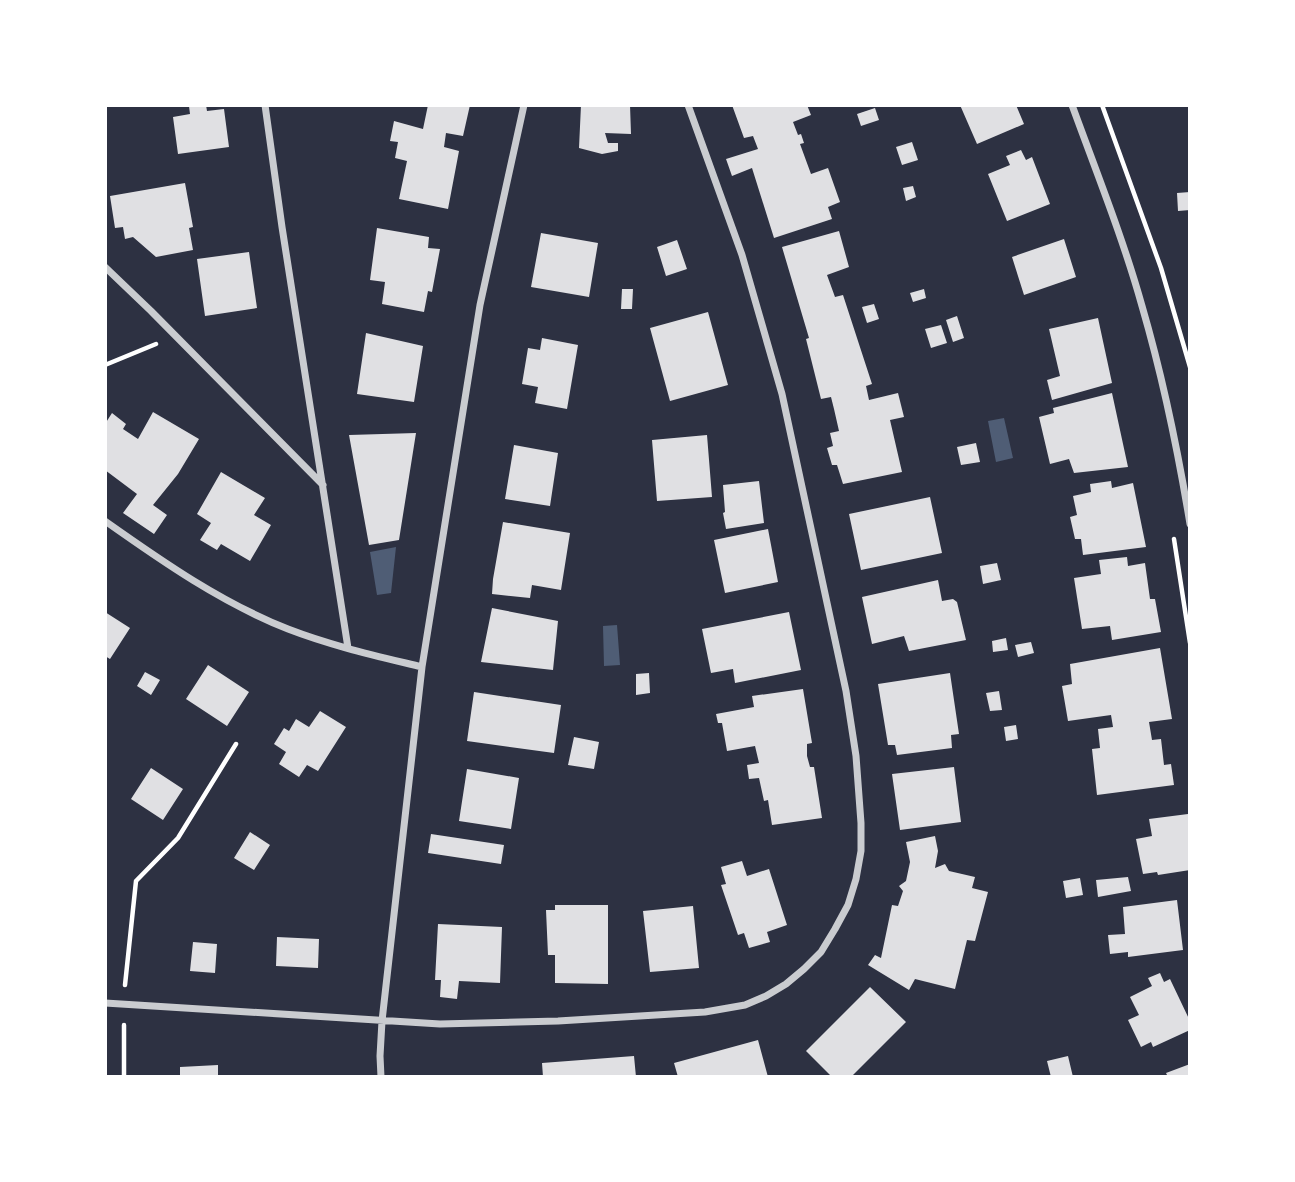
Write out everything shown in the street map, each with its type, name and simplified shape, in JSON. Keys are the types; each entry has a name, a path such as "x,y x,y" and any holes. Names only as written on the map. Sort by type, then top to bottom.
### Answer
{"street":[{"path":"265,105 348,648"},
{"path":"381,1077 382,1021 422,667 480,305 524,105"},
{"path":"105,1003 440,1024 558,1021 705,1012 745,1004 766,996 786,984 821,951 848,905 861,851 856,756 846,691 782,394 742,255 688,105"},
{"path":"1072,105 1142,303 1176,443 1190,524"},
{"path":"105,267 323,485"},
{"path":"105,521 198,584 246,610 318,640 422,667"}],"path":[{"path":"1102,105 1161,268 1190,367"},
{"path":"105,365 176,336"},
{"path":"1174,539 1190,643"},
{"path":"124,1077 123,1004 136,881 178,838 236,744"}],"water":[{"path":"1004,418 1013,458 996,462 988,421"},
{"path":"396,547 391,593 377,595 370,552"},
{"path":"617,625 620,665 604,666 603,626"}],"building":[{"path":"206,105 207,111 224,109 229,147 178,154 173,117 190,114 189,106"},
{"path":"428,105 470,105 463,136 446,133 444,147 459,151 448,209 399,199 407,161 395,158 398,142 390,141 394,121 423,129"},
{"path":"581,105 630,105 631,134 605,133 608,143 618,143 618,151 602,154 579,148"},
{"path":"732,105 807,105 811,115 793,122 798,135 801,134 804,143 800,144 811,174 828,168 840,202 828,207 832,219 774,238 752,168 732,176 726,159 758,149 753,136 744,138"},
{"path":"960,105 1016,105 1024,124 977,144"},
{"path":"875,108 879,120 861,126 857,114"},
{"path":"912,142 918,160 902,165 896,147"},
{"path":"1021,150 1026,160 1032,157 1050,204 1007,221 988,174 1010,165 1006,156"},
{"path":"185,183 193,227 189,228 193,250 156,257 133,237 125,239 123,227 115,228 110,196"},
{"path":"913,186 916,197 906,201 903,188"},
{"path":"1190,192 1190,210 1178,211 1177,193"},
{"path":"377,228 429,237 428,248 440,249 432,292 428,291 424,312 382,304 385,282 370,280"},
{"path":"839,231 849,267 827,275 835,297 843,295 872,384 866,386 869,400 898,393 904,417 890,420 902,472 843,484 837,465 832,465 827,448 833,446 830,433 839,431 831,397 821,399 806,339 809,338 782,247"},
{"path":"541,233 598,243 589,297 531,287"},
{"path":"1064,239 1076,277 1024,295 1012,257"},
{"path":"677,240 687,269 666,276 657,247"},
{"path":"249,252 257,308 205,316 197,259"},
{"path":"622,289 633,289 632,309 621,309"},
{"path":"924,289 926,298 913,302 910,293"},
{"path":"874,304 879,319 867,323 862,307"},
{"path":"708,312 728,385 670,401 650,328"},
{"path":"957,316 964,338 953,342 946,320"},
{"path":"1098,318 1112,383 1052,400 1047,380 1060,376 1049,329"},
{"path":"941,325 947,343 931,348 925,329"},
{"path":"366,333 423,346 414,402 357,394"},
{"path":"542,338 578,345 567,409 535,403 538,387 522,384 528,348 540,350"},
{"path":"1112,393 1128,467 1074,473 1069,459 1050,464 1039,417 1054,413 1053,408"},
{"path":"153,412 199,439 178,474 153,505 167,515 154,534 123,513 137,494 105,470 105,424 112,413 126,424 123,429 138,439"},
{"path":"416,433 399,540 369,545 349,435"},
{"path":"707,435 712,497 657,501 652,440"},
{"path":"976,443 980,462 961,465 957,447"},
{"path":"514,445 558,453 550,506 505,499"},
{"path":"221,472 265,498 254,515 271,525 250,561 221,544 217,550 200,540 211,523 197,514"},
{"path":"759,481 764,523 726,529 723,485"},
{"path":"1111,481 1112,488 1133,483 1146,547 1083,555 1081,539 1075,539 1070,517 1077,515 1073,496 1091,492 1090,484"},
{"path":"930,497 942,553 861,570 849,514"},
{"path":"503,522 570,533 561,590 532,585 530,598 492,594"},
{"path":"768,529 778,582 725,593 714,540"},
{"path":"1127,557 1128,566 1145,563 1150,599 1155,599 1161,632 1112,640 1110,626 1082,629 1074,578 1101,574 1099,560"},
{"path":"997,563 1001,580 983,584 980,566"},
{"path":"938,580 942,601 953,599 957,602 966,640 909,651 904,636 872,644 862,597"},
{"path":"492,608 558,621 553,670 481,662"},
{"path":"105,612 130,628 110,659 105,656"},
{"path":"789,612 801,670 735,683 733,669 711,673 702,629"},
{"path":"1006,638 1008,650 993,652 992,641"},
{"path":"1031,642 1034,653 1018,657 1015,645"},
{"path":"1160,648 1172,719 1149,722 1152,740 1161,739 1164,765 1171,764 1174,785 1097,795 1092,749 1100,748 1098,729 1113,727 1111,715 1068,721 1062,686 1072,684 1070,664"},
{"path":"208,665 249,692 227,726 186,699"},
{"path":"145,672 160,680 151,695 137,686"},
{"path":"649,673 650,693 636,695 636,674"},
{"path":"950,673 959,734 951,735 952,748 897,755 895,745 888,745 878,684"},
{"path":"803,689 812,743 807,744 807,756 810,767 814,767 822,818 772,825 768,800 764,801 759,778 749,779 747,765 759,763 755,746 727,751 722,723 718,723 716,714 754,707 752,696"},
{"path":"999,691 1002,710 990,711 986,693"},
{"path":"474,692 561,705 554,753 467,741"},
{"path":"320,711 346,727 318,771 307,765 299,777 279,764 286,752 274,744 284,728 289,731 296,719 309,727"},
{"path":"1016,725 1018,739 1006,741 1004,727"},
{"path":"574,737 599,742 594,769 568,765"},
{"path":"954,767 961,822 900,830 892,774"},
{"path":"151,768 183,789 163,820 131,799"},
{"path":"467,769 519,778 511,829 459,821"},
{"path":"1188,814 1190,870 1158,875 1157,872 1143,874 1136,839 1152,836 1149,819"},
{"path":"250,832 270,845 254,870 234,858"},
{"path":"431,834 504,845 501,864 428,853"},
{"path":"935,836 938,851 935,868 945,864 949,871 975,877 972,888 988,892 975,941 967,940 955,989 915,979 909,990 868,965 875,955 881,958 892,905 898,906 903,891 899,886 906,881 910,862 906,842"},
{"path":"742,861 747,876 769,869 787,925 767,932 770,942 749,948 744,933 738,935 721,885 726,884 721,867"},
{"path":"1128,877 1131,891 1098,897 1096,880"},
{"path":"1080,878 1083,895 1066,898 1063,881"},
{"path":"1177,900 1183,950 1128,957 1128,952 1110,954 1108,935 1125,934 1123,907"},
{"path":"555,905 608,905 608,984 555,983 555,955 548,955 546,910 555,910"},
{"path":"693,906 699,968 650,972 643,911"},
{"path":"438,924 502,927 500,983 459,981 457,999 440,997 441,980 435,980"},
{"path":"277,937 319,939 318,968 276,966"},
{"path":"193,942 217,944 215,973 190,971"},
{"path":"1160,973 1164,982 1170,979 1190,1021 1190,1030 1153,1047 1151,1042 1141,1047 1128,1020 1139,1015 1130,997 1152,986 1148,978"},
{"path":"870,987 906,1022 851,1077 832,1077 806,1051"},
{"path":"758,1040 768,1077 678,1077 674,1063"},
{"path":"634,1056 636,1077 543,1077 542,1063"},
{"path":"1068,1056 1073,1077 1051,1077 1047,1061"},
{"path":"1190,1064 1190,1077 1168,1077 1166,1073"},
{"path":"218,1065 218,1077 180,1077 180,1067"}]}
